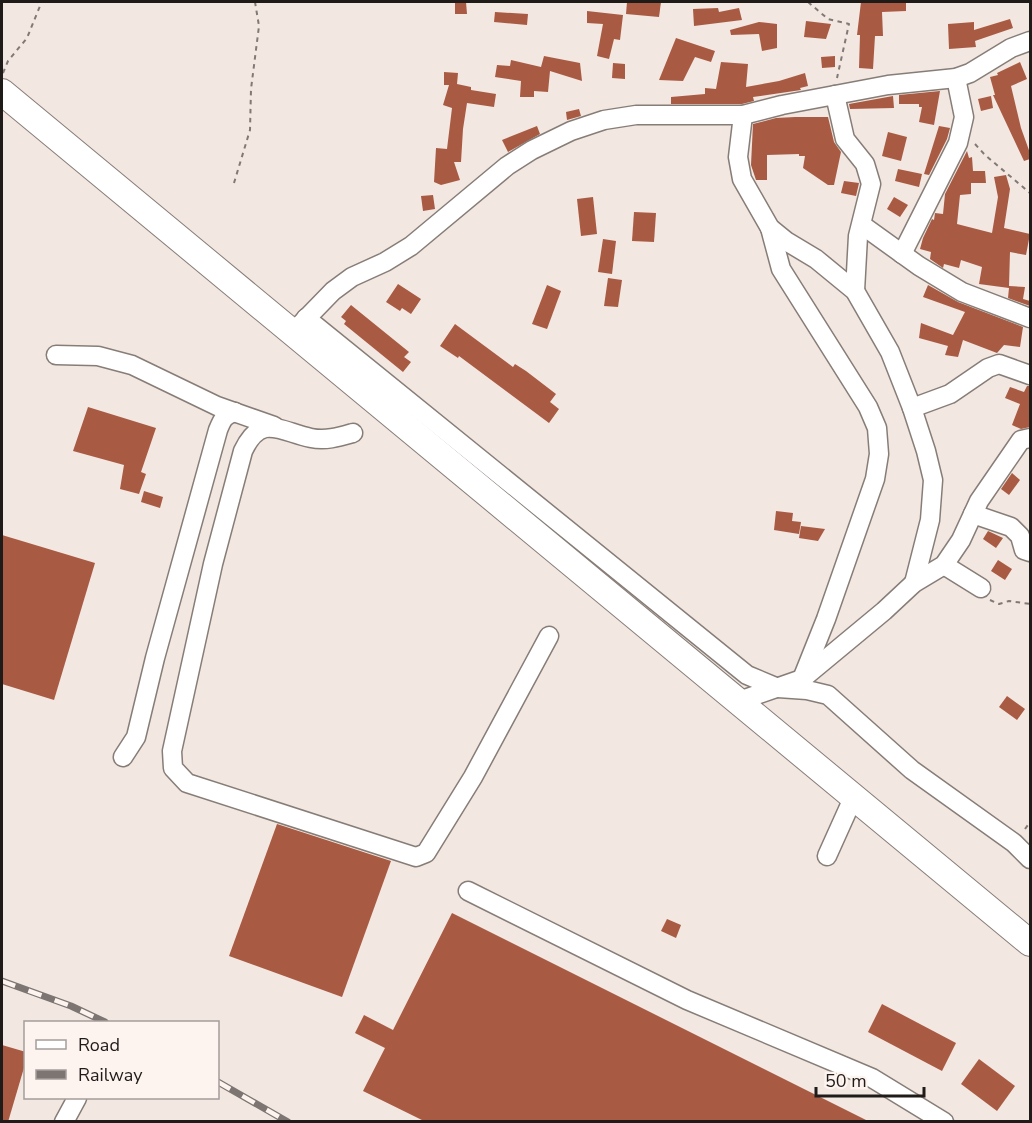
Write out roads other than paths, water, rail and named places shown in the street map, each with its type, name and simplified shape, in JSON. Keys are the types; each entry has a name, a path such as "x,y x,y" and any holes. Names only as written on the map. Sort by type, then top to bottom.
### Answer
{"highway":[{"path":"2,92 300,326 739,701 1030,943"}],"street":[{"path":"1030,41 1011,48 970,73 956,78 888,85 782,105 743,115 636,115 604,120 571,131 532,150 507,166 411,246 385,262 352,277 333,291 300,326 747,675 778,688 807,690 828,695 912,770 1014,843 1030,859"},
{"path":"902,254 958,143 964,117 956,78"},
{"path":"835,95 845,139 865,164 871,184 858,236 855,291"},
{"path":"743,115 738,157 742,179 770,228 781,268 868,407 877,428 879,454 871,490 826,619 802,679"},
{"path":"862,225 902,254 962,292 1030,318"},
{"path":"770,228 855,291 890,352 912,408 933,480 930,520 914,583"},
{"path":"56,355 98,356 132,364 217,406 311,438 326,439 353,433"},
{"path":"912,408 951,394 988,368 999,364 1030,375"},
{"path":"123,757 136,737 154,658 218,430 227,414 235,412"},
{"path":"274,426 261,428 249,438 243,451 213,564 172,751 173,768 187,783 416,858 426,853 473,777 549,636"},
{"path":"739,701 802,679 914,583 944,565 961,540 979,501 1021,440 1030,438"},
{"path":"973,514 1011,527 1020,536 1024,550 1030,552"},
{"path":"944,565 981,588"},
{"path":"827,856 854,796"},
{"path":"468,891 687,1000 872,1078 944,1122"},
{"path":"64,1122 76,1099"}],"railway":[{"path":"2,981 71,1006 103,1021"},
{"path":"219,1083 288,1122"}]}
